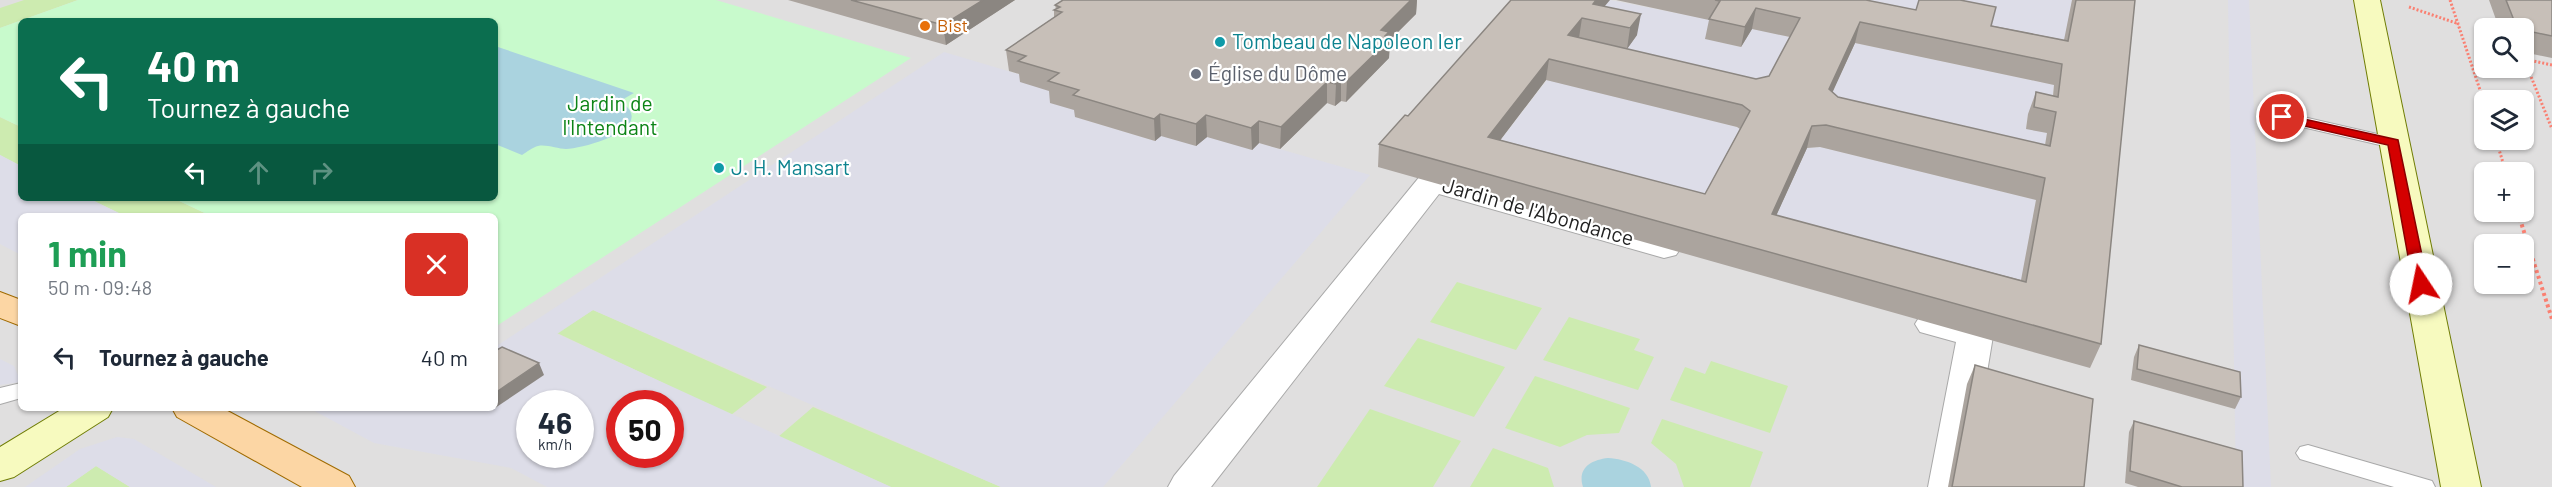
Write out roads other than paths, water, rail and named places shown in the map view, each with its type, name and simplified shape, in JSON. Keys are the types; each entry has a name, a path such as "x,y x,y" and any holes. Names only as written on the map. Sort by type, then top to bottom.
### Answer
{"main road":[{"path":"2367,0 2461,487"},
{"path":"0,303 18,313"},
{"path":"0,467 89,411"},
{"path":"196,411 335,487"}],"street":[{"name":"Jardin de l'Abondance","path":"1188,487 1432,182 1698,257"},
{"path":"1905,316 1975,336 1948,487"}],"lane":[{"path":"2282,117 2393,143"},
{"path":"0,396 18,391"},
{"path":"2308,453 2423,487"}],"water":[{"path":"498,47 634,93 620,101 630,111 631,120 626,128 616,135 576,148 534,147 522,155 498,145"},
{"path":"1608,458 1636,465 1646,474 1651,487 1583,487 1582,475 1587,466"}],"place":[{"name":"Bist","path":"925,26"},
{"name":"Tombeau de Napoleon Ier","path":"1220,42"},
{"name":"Église du Dôme","path":"1196,74"},
{"name":"J. H. Mansart","path":"719,168"}],"park label":[{"name":"Jardin de l'Intendant","path":"610,116"}]}
